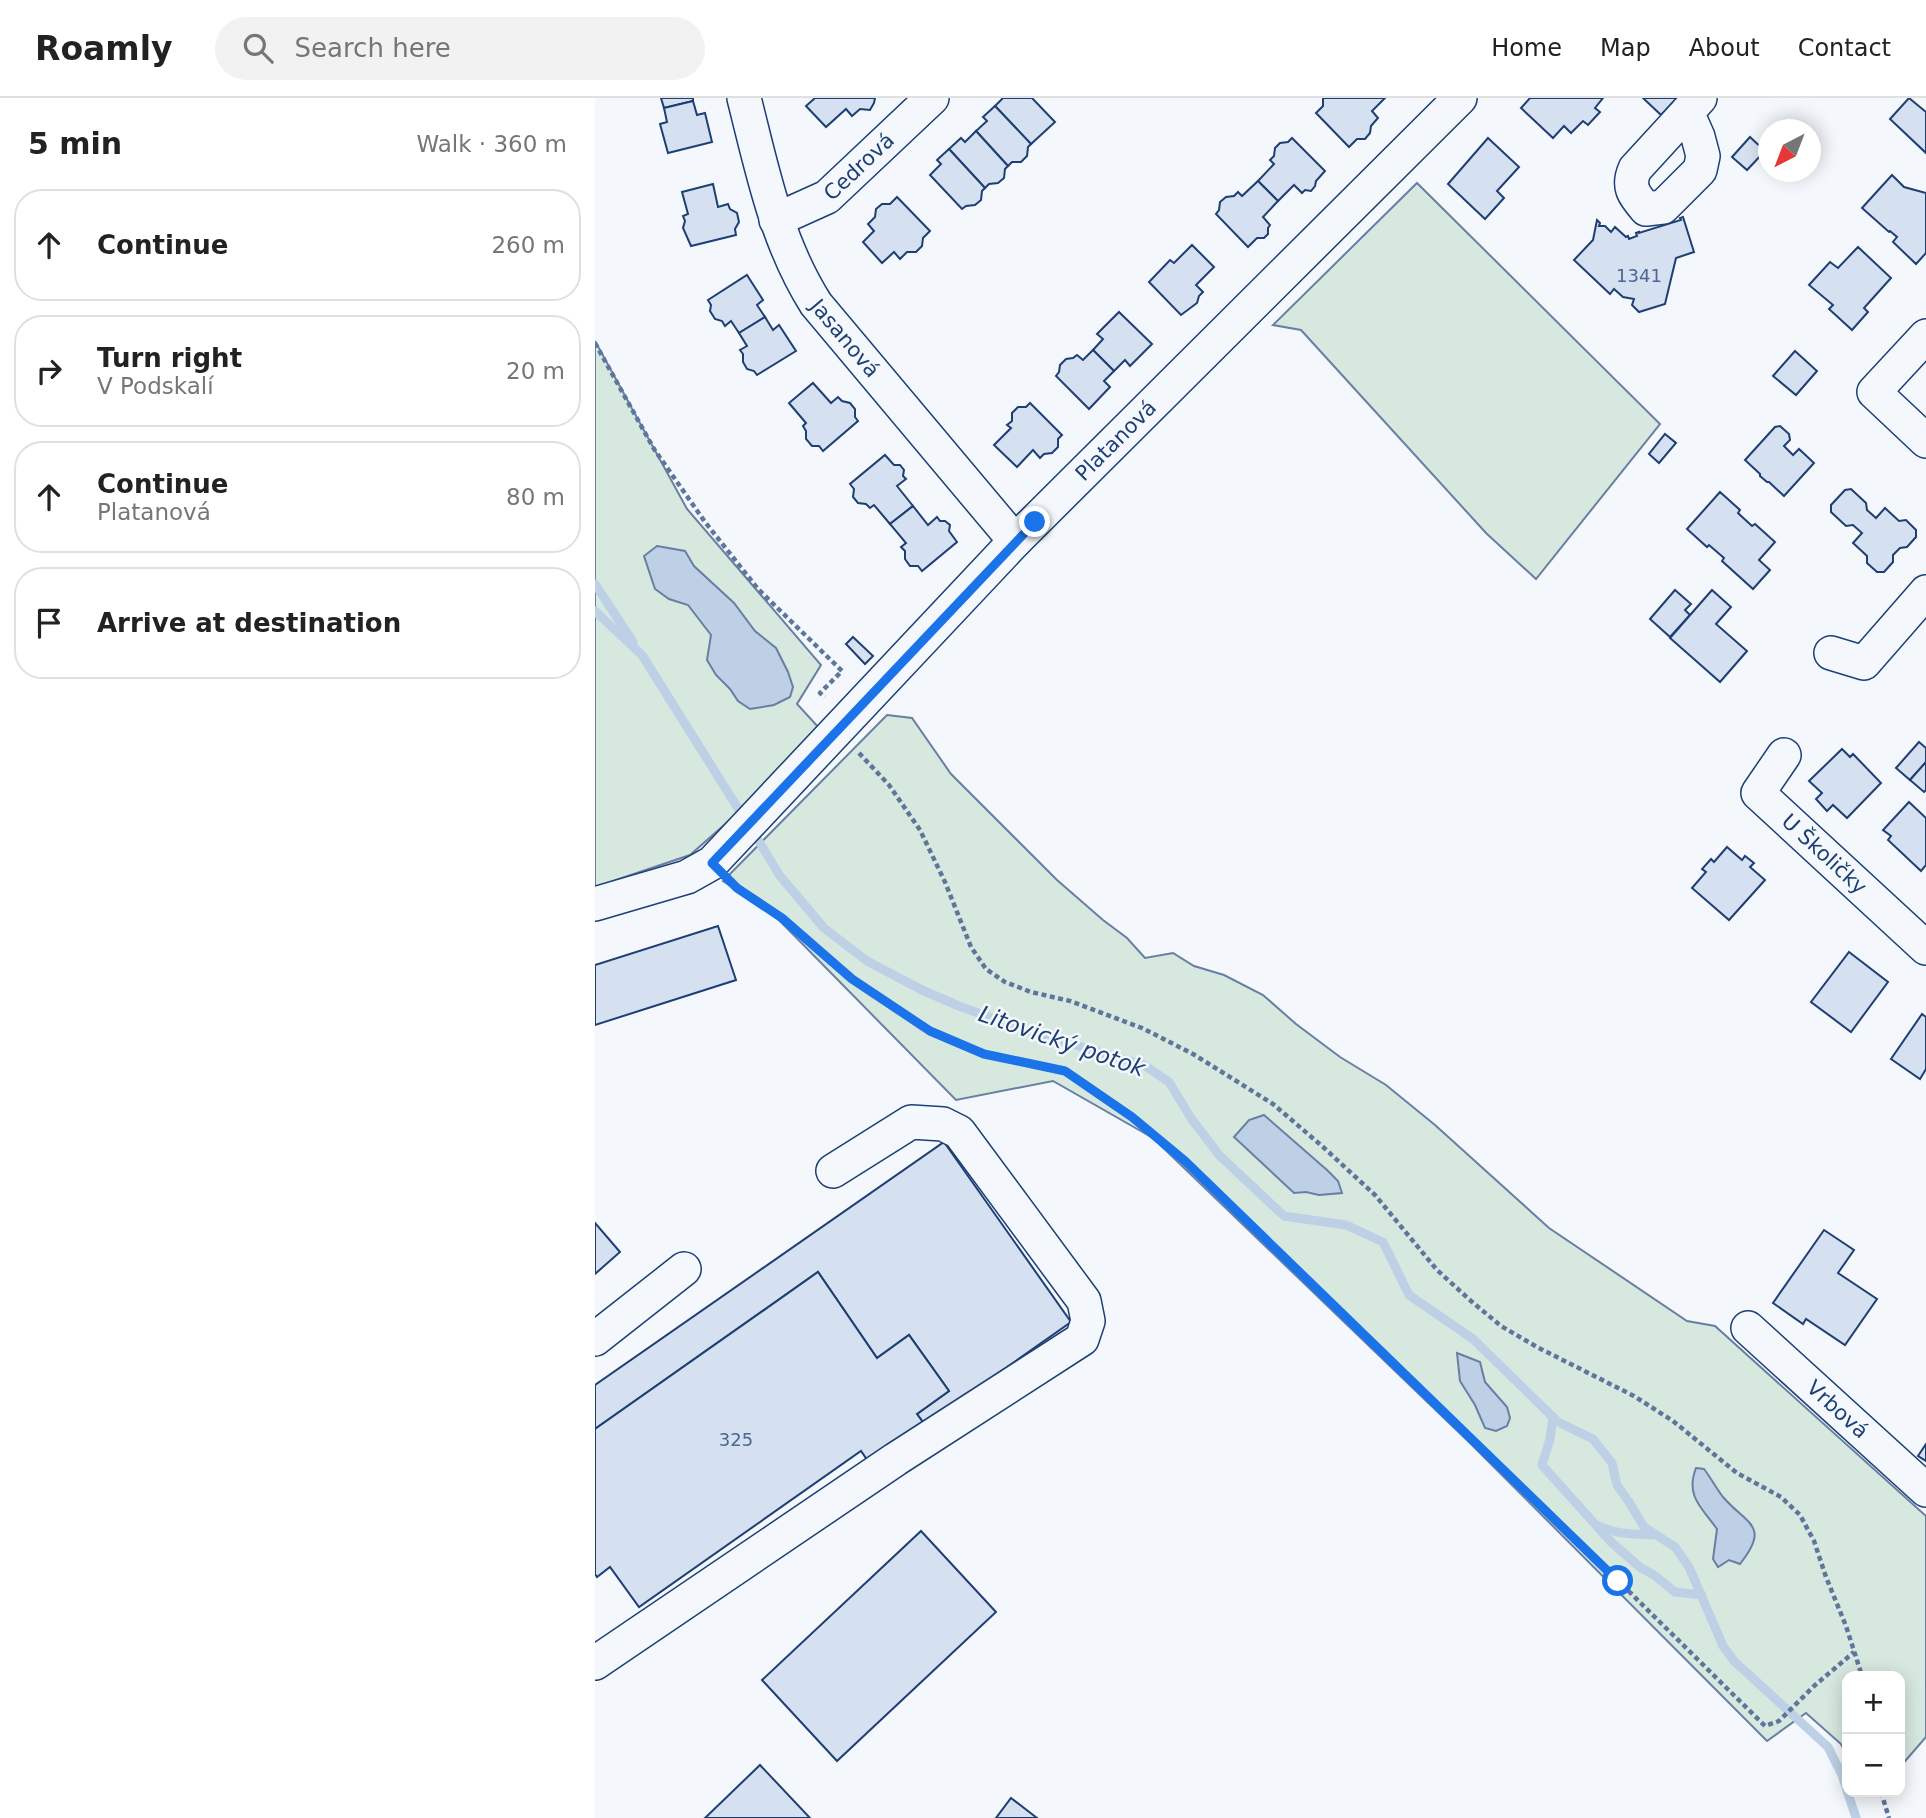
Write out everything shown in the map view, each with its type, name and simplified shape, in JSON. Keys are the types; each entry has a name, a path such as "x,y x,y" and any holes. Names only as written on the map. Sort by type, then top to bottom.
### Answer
{"street":[{"name":"Jasanová","path":"744,98 776,220 803,283 816,304 1015,541"},
{"name":"Cedrová","path":"776,220 827,197 932,98"},
{"name":"Platanová","path":"595,904 687,877 719,856 1015,541 1460,98"},
{"path":"1926,336 1874,392 1926,441"},
{"path":"1832,653 1864,663 1926,592"},
{"name":"U Školičky","path":"1784,755 1758,793 1926,948"},
{"path":"595,1663 896,1459 1082,1339 1088,1321 1084,1301 959,1132 943,1124 911,1122 832,1171"},
{"path":"595,1339 684,1269"},
{"name":"Vrbová","path":"1748,1328 1926,1490"}],"path":[{"path":"595,343 654,449 705,522 758,589 842,671 820,693 828,700"},
{"path":"857,751 889,785 920,830 945,882 971,947 986,969 1005,982 1031,992 1070,1001 1142,1028 1193,1054 1273,1104 1375,1195 1437,1270 1501,1326 1537,1348 1634,1396 1673,1421 1737,1473 1781,1497 1800,1515 1814,1541 1860,1671"},
{"path":"719,856 737,888 782,918 852,979 930,1031 984,1054 1065,1071 1132,1117 1185,1161 1765,1726 1779,1721 1854,1652"},
{"path":"1883,1797 1889,1818"}],"shaded area":[{"path":"1417,183 1660,424 1536,579 1486,533 1301,330 1273,325"},
{"path":"595,341 687,509 821,665 797,704 820,729 756,797 690,855 595,887"},
{"path":"887,715 912,718 951,774 1057,880 1127,938 1145,958 1173,953 1194,966 1224,975 1263,995 1340,1057 1386,1085 1435,1125 1549,1228 1687,1321 1715,1326 1926,1516 1926,1737 1905,1761 1905,1671 1842,1671 1842,1746 1806,1713 1767,1741 1471,1444 1153,1138 1053,1081 956,1100 774,915 723,881"}],"water":[{"path":"657,546 685,551 694,566 734,603 755,631 776,648 793,687 790,697 774,705 750,709 738,701 707,660 711,635 688,605 669,599 655,589 644,556"},
{"path":"1264,1115 1338,1181 1342,1193 1294,1193 1234,1137 1249,1120"},
{"path":"1457,1353 1480,1362 1485,1382 1507,1407 1510,1418 1507,1426 1496,1431 1485,1428 1460,1381"},
{"path":"1696,1468 1704,1469 1723,1497 1752,1526 1754,1541 1740,1564 1729,1560 1718,1567 1713,1559 1717,1529 1694,1494 1693,1478"}],"building":[{"path":"661,98 693,98 693,101 664,108"},
{"path":"815,98 875,98 870,110 860,109 852,116 846,109 826,127 806,106"},
{"path":"1003,98 1032,98 1055,122 1031,144 995,106"},
{"path":"1323,98 1385,98 1372,111 1378,118 1371,126 1370,133 1365,139 1357,139 1349,147 1316,113 1323,106"},
{"path":"1530,98 1603,98 1595,108 1600,112 1588,125 1583,121 1571,133 1564,126 1553,138 1521,108"},
{"path":"1643,98 1675,98 1676,99 1661,115"},
{"path":"1909,98 1926,112 1926,153 1890,119"},
{"path":"693,101 697,115 705,113 712,142 668,153 660,124 667,122 664,108"},
{"path":"995,106 1031,144 1027,156 1021,162 1012,162 1008,166 976,131 987,121 983,117"},
{"path":"976,131 1008,166 1004,178 985,188 949,149 961,138 965,142"},
{"path":"1750,137 1758,144 1758,158 1747,170 1732,157"},
{"path":"1292,138 1325,171 1311,191 1305,190 1302,193 1294,185 1278,201 1258,181 1274,164 1270,160 1274,156 1275,148"},
{"path":"1488,138 1519,167 1497,191 1504,198 1485,219 1448,184"},
{"path":"949,149 985,188 981,200 975,205 962,209 930,175 941,164 937,160"},
{"path":"1892,175 1904,187 1926,193 1926,253 1916,264 1893,242 1897,237 1862,208"},
{"path":"1258,181 1278,201 1263,217 1270,225 1268,234 1264,238 1257,238 1248,247 1216,214 1220,202 1226,197 1234,196 1238,192 1242,196"},
{"path":"713,184 718,207 728,204 730,209 737,213 739,222 735,229 736,235 691,246 683,228 683,216 688,214 682,192"},
{"path":"897,197 930,231 916,252 907,252 900,259 894,252 882,263 863,242 874,231 868,224 875,217 876,209 882,204 890,204"},
{"path":"1683,217 1694,252 1676,258 1665,304 1639,312 1632,305 1634,299 1623,297 1614,289 1610,294 1574,260 1593,240 1597,220 1599,226 1605,226 1611,232 1615,227 1629,239 1637,236 1636,233 1681,220"},
{"path":"1192,245 1214,267 1196,285 1203,292 1197,303 1181,315 1149,282 1170,260 1174,263"},
{"path":"1858,247 1891,278 1864,308 1868,312 1852,330 1829,309 1833,305 1809,285 1830,262 1838,268"},
{"path":"747,275 763,300 757,305 765,317 739,333 731,321 725,326 722,321 715,319 708,300"},
{"path":"1119,312 1152,344 1130,366 1125,360 1114,371 1093,350 1103,339 1097,334"},
{"path":"765,317 773,330 779,325 796,351 757,375 747,369 743,362 740,350 747,346 739,333"},
{"path":"1093,350 1114,371 1104,381 1110,387 1089,409 1056,376 1060,365 1066,359 1077,355 1083,360"},
{"path":"1795,351 1817,371 1796,395 1773,376"},
{"path":"813,383 831,403 838,397 850,403 855,409 858,421 823,451 819,446 812,446 806,439 803,426 806,423 789,403"},
{"path":"1030,403 1062,435 1058,439 1058,447 1052,453 1044,454 1040,458 1033,450 1017,467 994,445 1011,428 1007,425 1012,421 1012,413 1018,407 1026,407"},
{"path":"1780,426 1789,434 1790,440 1784,446 1793,455 1799,449 1814,463 1784,496 1745,460 1775,427"},
{"path":"1665,434 1676,443 1659,463 1649,454"},
{"path":"885,455 894,465 900,465 904,470 903,476 906,479 897,486 913,506 890,524 874,505 870,508 866,504 858,503 853,497 854,489 850,484"},
{"path":"1851,489 1866,503 1867,510 1876,518 1885,508 1899,521 1906,520 1916,530 1916,537 1907,547 1900,548 1893,555 1893,562 1884,572 1877,572 1867,563 1867,556 1853,543 1862,533 1853,525 1846,526 1831,512 1831,505 1845,490"},
{"path":"1720,492 1740,510 1738,513 1752,526 1755,524 1775,542 1759,560 1770,570 1753,589 1722,561 1724,558 1687,529"},
{"path":"913,506 928,525 937,517 950,525 949,531 957,542 922,571 918,566 910,566 905,559 905,551 901,547 906,543 890,524"},
{"path":"1675,590 1691,604 1685,610 1690,615 1670,637 1650,619"},
{"path":"1712,590 1731,607 1716,624 1747,651 1720,682 1670,638"},
{"path":"853,637 873,656 865,664 846,644"},
{"path":"1919,742 1926,748 1926,762 1910,780 1896,768"},
{"path":"1842,749 1850,757 1853,754 1881,783 1847,818 1833,805 1827,811 1816,799 1822,793 1809,781"},
{"path":"1926,762 1926,790 1924,792 1910,780"},
{"path":"1909,802 1926,818 1926,865 1921,871 1888,840 1891,836 1883,830"},
{"path":"1727,847 1742,860 1745,856 1754,863 1750,867 1765,880 1729,920 1692,888 1706,872 1702,869 1711,859 1714,862"},
{"path":"718,926 736,980 595,1025 595,965"},
{"path":"1849,952 1888,982 1851,1032 1811,1002"},
{"path":"1922,1014 1926,1017 1926,1069 1920,1079 1891,1059"},
{"path":"944,1142 1071,1322 925,1425 917,1414 949,1391 909,1335 877,1358 818,1272 595,1429 595,1385"},
{"path":"595,1223 620,1252 595,1274"},
{"path":"1824,1230 1854,1250 1838,1273 1877,1299 1845,1345 1806,1319 1803,1324 1773,1303"},
{"path":"818,1272 877,1358 909,1335 949,1391 917,1414 925,1425 870,1464 861,1451 639,1607 610,1567 597,1577 595,1574 595,1429"},
{"path":"1926,1444 1926,1461 1918,1456"},
{"path":"921,1531 996,1612 837,1761 762,1680"},
{"path":"760,1765 810,1818 705,1818"},
{"path":"1011,1798 1037,1818 996,1818"}],"waterway":[{"path":"595,584 633,642"},
{"name":"Litovický potok","path":"595,611 642,655 744,818"},
{"name":"Litovický potok","path":"752,830 780,876 824,928 867,961 959,1006 1027,1031 1144,1065 1169,1082 1191,1118 1219,1155 1284,1216 1346,1225 1383,1242 1409,1295 1473,1339 1558,1422 1593,1439 1612,1463 1617,1485 1644,1527 1675,1547 1689,1567 1723,1646 1734,1661 1828,1747 1842,1775 1856,1818"},
{"path":"1553,1417 1542,1465 1611,1542 1641,1568 1675,1592 1702,1595"},
{"path":"1599,1526 1620,1533 1654,1535"}],"route":[{"path":"1035,522 712,863 737,888 782,918 852,979 930,1031 984,1054 1065,1071 1132,1117 1185,1161 1618,1581"}]}
